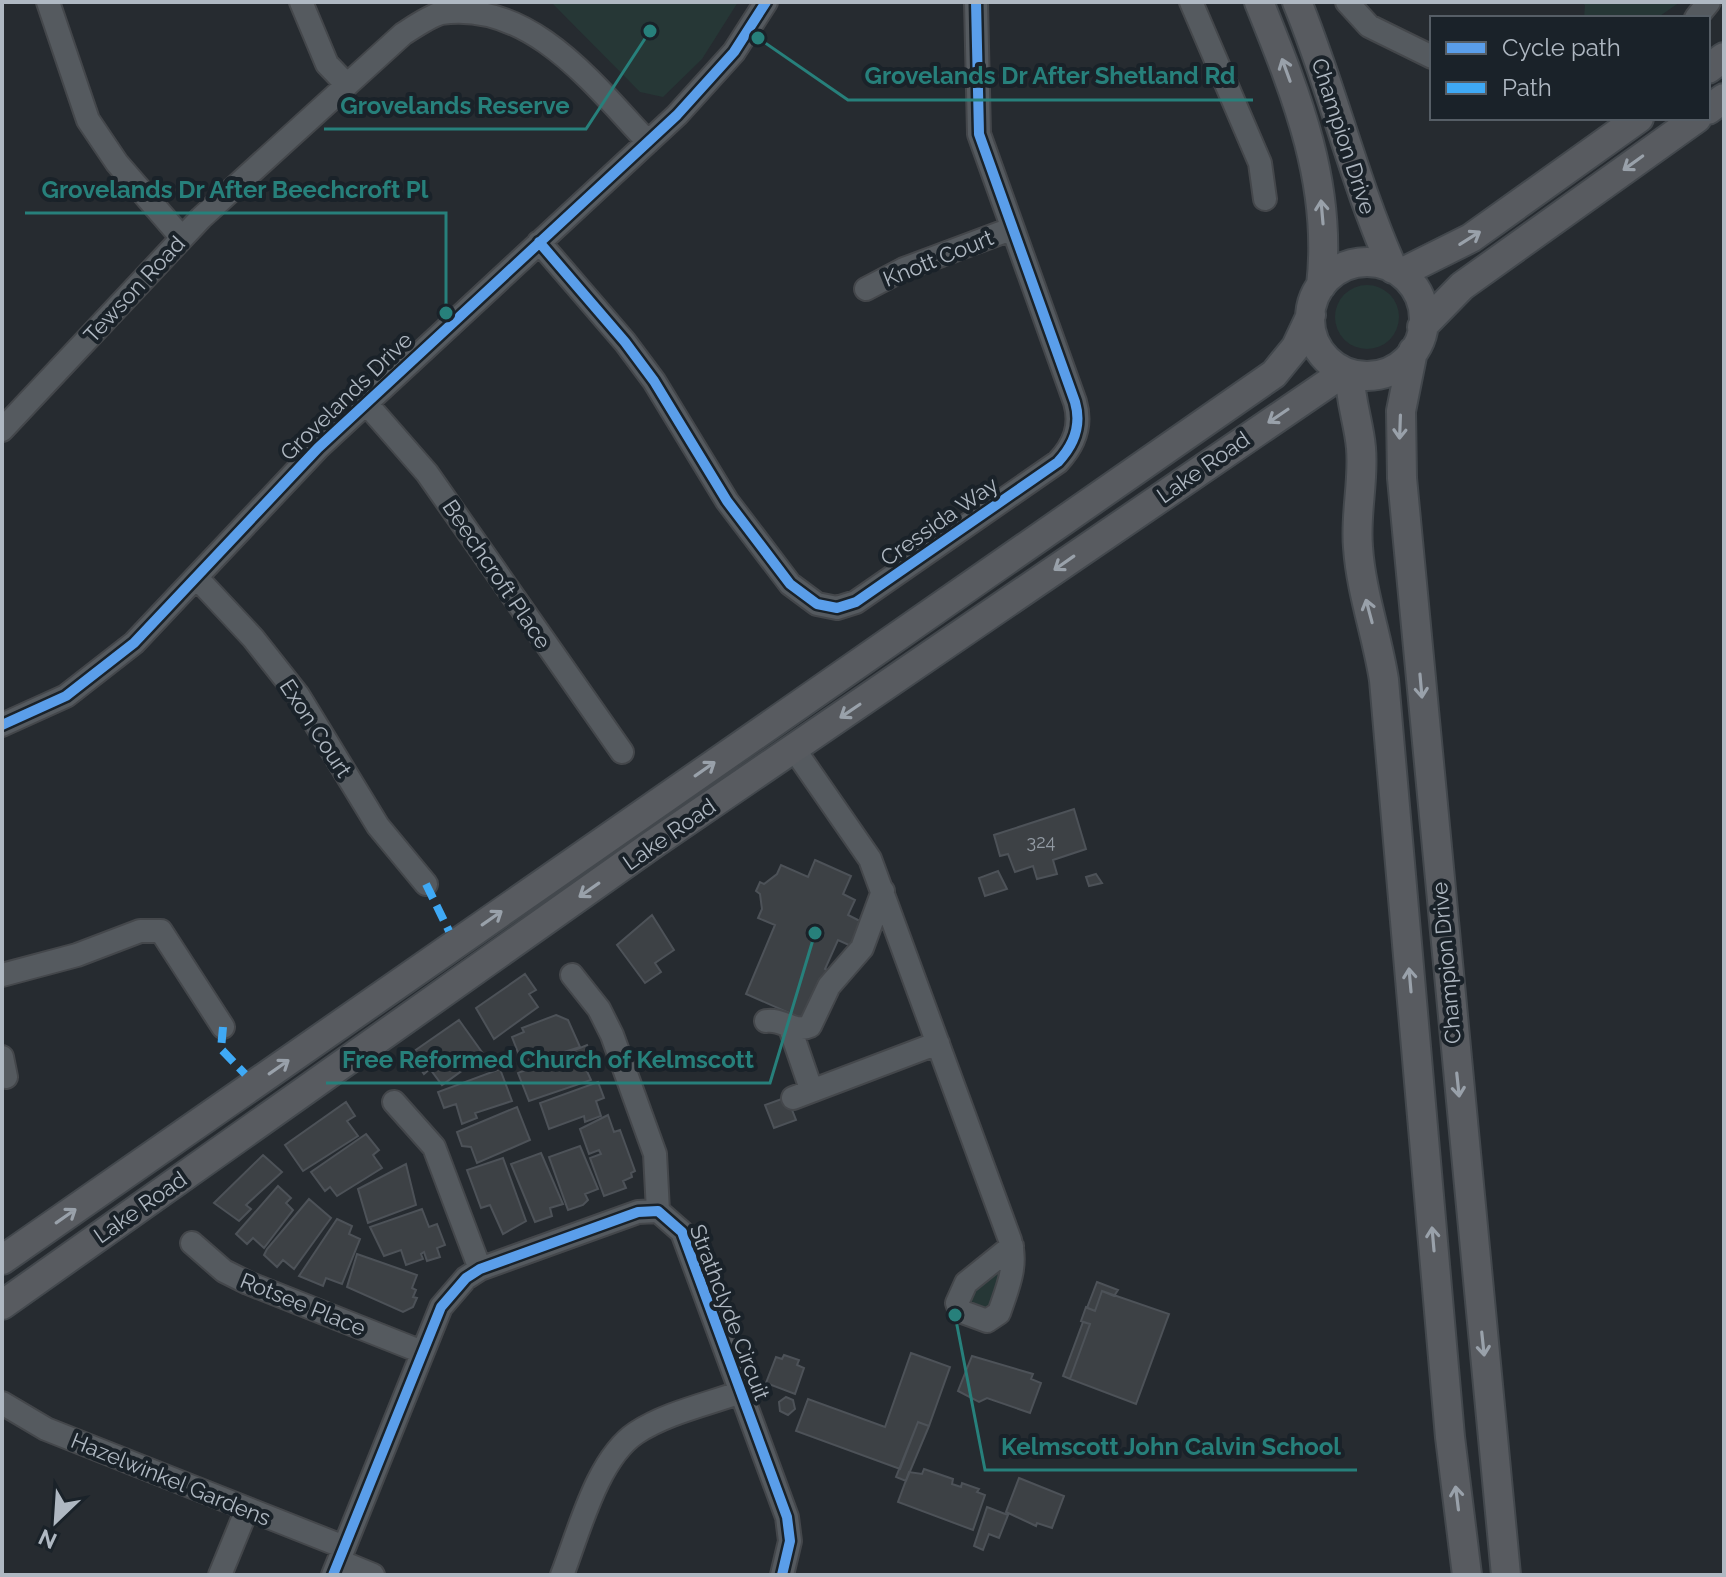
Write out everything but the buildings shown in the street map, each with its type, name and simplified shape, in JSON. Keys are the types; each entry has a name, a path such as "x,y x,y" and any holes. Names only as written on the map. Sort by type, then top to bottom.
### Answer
{"main road":[{"name":"Champion Drive","path":"1259,2 1314,154 1323,216 1321,286"},
{"name":"Champion Drive","path":"1297,2 1334,99 1366,206 1397,271"},
{"path":"1397,271 1471,238 1636,120"},
{"path":"1418,339 1418,294 1397,271 1376,263 1355,264 1336,271 1321,286 1311,315 1316,346 1328,363 1347,374 1385,372 1418,339 1462,286 1694,120"},
{"name":"Lake Road","path":"2,1260 1274,374 1296,347 1311,315"},
{"name":"Champion Drive","path":"1418,339 1401,411 1402,478 1506,1575"},
{"name":"Champion Drive","path":"1347,374 1362,453 1356,519 1358,556 1384,680 1450,1437 1467,1575"},
{"name":"Lake Road","path":"2,1305 794,749 1347,374"},
{"path":"775,720 794,749"}],"street":[{"path":"48,2 88,120 117,163 182,238"},
{"path":"301,2 327,64 347,85"},
{"name":"Grovelands Drive","path":"2,725 66,696 107,667 197,578 365,402 648,142 734,52 766,2"},
{"name":"Cressida Way","path":"539,242 647,371 727,501 772,564 807,599 837,608 864,597 1048,469 1073,443 1077,410 979,134 976,2"},
{"path":"1191,2 1260,163 1265,199"},
{"path":"1347,2 1369,26 1430,56"},
{"name":"Tewson Road","path":"2,430 182,238 403,34 439,13 479,7 522,20 552,43 648,142"},
{"name":"Knott Court","path":"866,289 904,269 1011,229"},
{"name":"Beechcroft Place","path":"365,402 427,473 622,752"},
{"name":"Exon Court","path":"197,578 253,638 298,695 378,826 426,884"},
{"path":"794,749 861,844 883,891 1012,1246"},
{"path":"766,1021 774,1020 790,1028 810,1026 829,986 862,948 883,891"},
{"path":"2,975 77,955 140,931 161,931 223,1027"},
{"path":"572,975 599,1009 612,1035 658,1168 658,1211"},
{"path":"790,1028 802,1094 938,1043"},
{"path":"394,1102 434,1147 480,1269"},
{"name":"Strathclyde Circuit","path":"339,1561 441,1307 466,1278 480,1269 638,1212 658,1211 682,1232 787,1517 790,1541 782,1575"},
{"name":"Rotsee Place","path":"192,1243 224,1271 248,1283 422,1352"},
{"path":"562,1575 603,1473 625,1442 652,1424 741,1392"},
{"name":"Hazelwinkel Gardens","path":"2,1403 46,1429 247,1509 339,1561 373,1575"},
{"path":"220,1575 247,1509"}],"shaded area":[{"path":"551,2 738,2 702,59 663,97 640,92"},
{"path":"1580,2 1680,2 1660,16 1584,16 1585,5"},
{"path":"1361,285 1373,285 1390,294 1397,305 1397,329 1390,340 1373,349 1361,349 1349,344 1340,335 1335,323 1335,311 1340,299 1349,290"},
{"path":"1002,1267 998,1297 985,1311 969,1304 969,1295"}],"marked path":[{"path":"426,884 449,931"},
{"path":"223,1027 221,1049 245,1074"}],"cycle path":[{"path":"2,725 66,696 134,643 318,448 677,115 734,52 766,2"},
{"path":"539,242 625,342 654,381 727,501 790,584 817,604 837,608 856,602 1058,462 1072,442 1077,427 1075,402 979,134 976,2"},
{"path":"333,1575 441,1307 466,1278 480,1269 638,1212 658,1211 682,1232 787,1517 790,1541 782,1575"}],"place":[{"name":"Grovelands Reserve","path":"650,31"},
{"name":"Grovelands Dr After Shetland Rd","path":"758,38"},
{"name":"Grovelands Dr After Beechcroft Pl","path":"446,313"},
{"name":"Free Reformed Church of Kelmscott","path":"815,933"},
{"name":"Kelmscott John Calvin School","path":"955,1315"}]}
